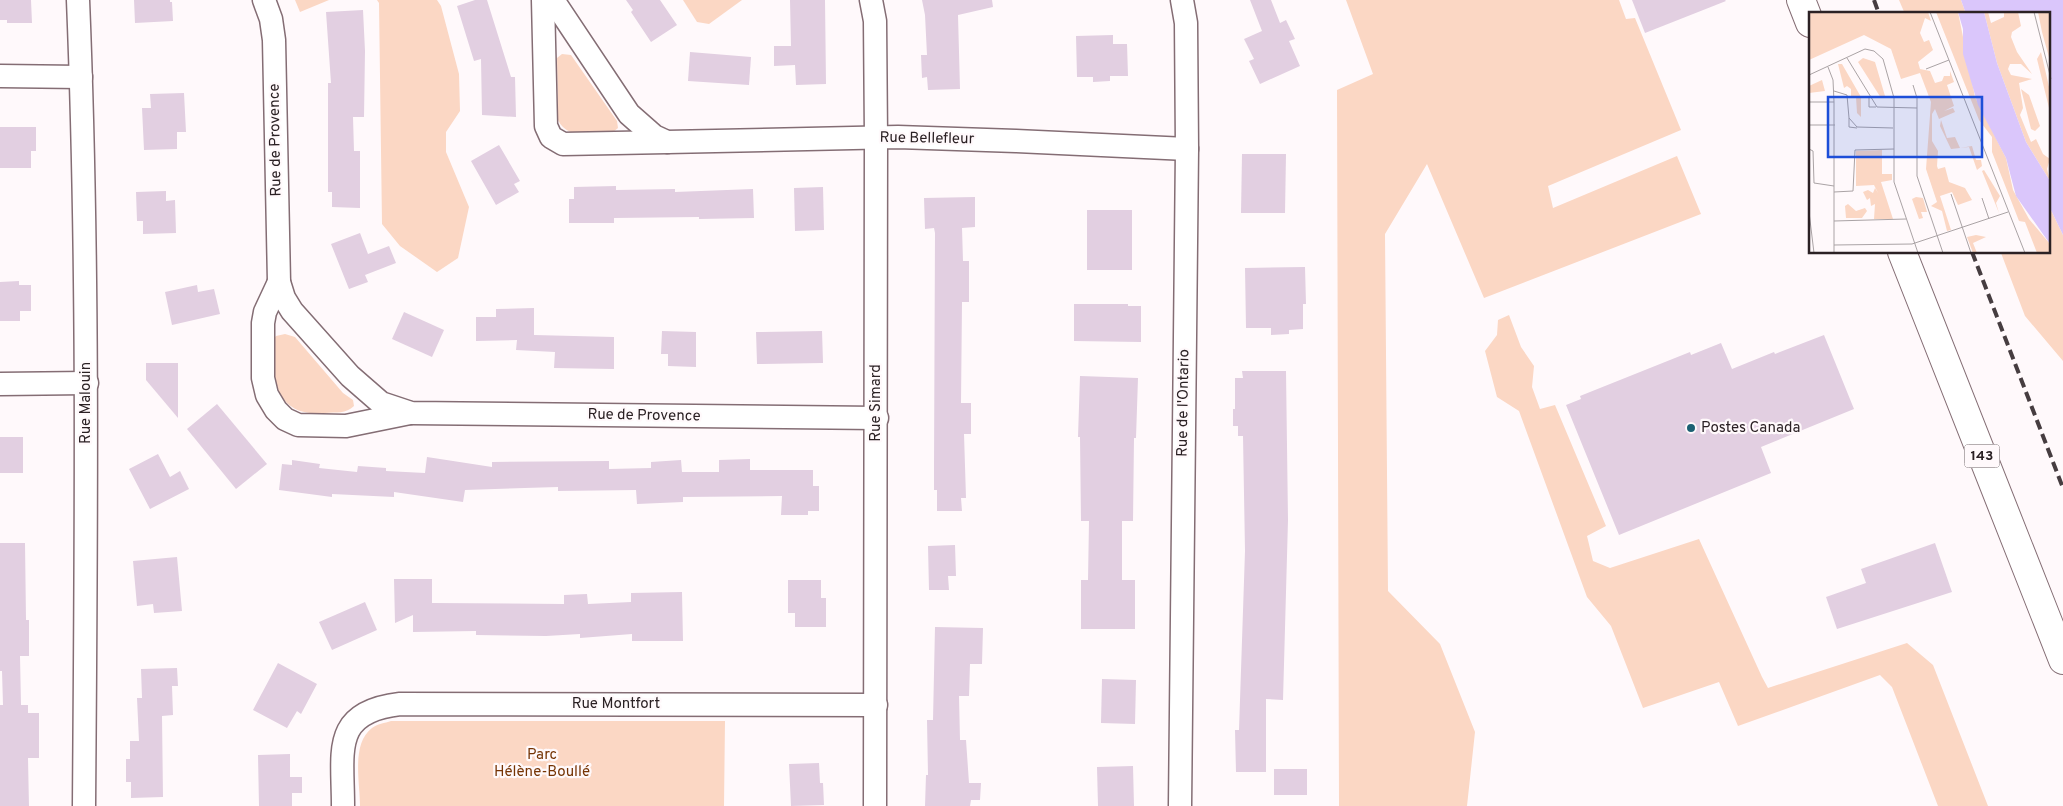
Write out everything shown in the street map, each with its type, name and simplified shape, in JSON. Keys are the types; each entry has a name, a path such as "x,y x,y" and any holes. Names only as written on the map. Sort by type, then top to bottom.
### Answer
{"main road":[{"path":"1802,0 1809,20"},
{"name":"143","path":"1903,254 2063,660"}],"street":[{"name":"Rue Malouin","path":"78,0 87,383 84,806"},
{"name":"Rue de Provence","path":"264,0 271,19 274,40 279,282 284,298 292,311 350,376 381,403 411,413"},
{"name":"Rue Bellefleur","path":"543,0 546,126 551,137 562,144 876,138 1016,141 1187,149"},
{"path":"553,0 629,114 654,136 667,142"},
{"name":"Rue Simard","path":"871,0 874,21 876,138 875,806"},
{"name":"Rue de l'Ontario","path":"1180,806 1187,149 1186,24 1182,0"},
{"path":"0,76 81,77"},
{"name":"Rue de Provence","path":"279,282 265,312 263,378 267,395 276,410 285,419 298,425 346,426 411,413 876,418"},
{"path":"0,384 87,383"},
{"name":"Rue Montfort","path":"343,806 344,737 350,725 359,717 377,708 400,704 876,705"}],"green space":[{"path":"295,0 329,0 300,12"},
{"path":"377,0 437,0 441,6 459,74 460,111 446,132 446,152 469,207 458,258 437,272 400,246 382,224 379,3"},
{"path":"683,0 742,0 709,24 697,22"},
{"path":"1346,0 1619,0 1626,19 1635,18 1681,130 1548,186 1553,208 1677,156 1701,214 1484,298 1427,164 1385,234 1388,591 1440,644 1475,732 1467,806 1339,806 1337,90 1373,74"},
{"path":"1899,0 1961,0 1965,12 1904,12"},
{"path":"562,54 571,55 617,121 618,128 613,132 582,134 568,131 562,127 558,120 557,58"},
{"path":"2050,208 2063,235 2063,361 2025,316 2001,254 2050,254"},
{"path":"1509,315 1521,347 1534,366 1532,387 1540,409 1555,405 1606,526 1587,536 1593,561 1610,568 1699,539 1768,688 1907,643 1933,665 1988,806 1938,806 1892,687 1880,675 1738,726 1719,682 1643,708 1611,626 1587,597 1519,411 1497,397 1485,351 1497,335 1498,320"},
{"path":"285,334 295,337 343,393 353,400 354,406 341,412 308,413 296,409 287,403 280,394 276,383 271,342 276,336"},
{"name":"Parc Hélène-Boullé","path":"391,721 725,721 724,806 360,806 358,764 361,744 365,735 372,728"}],"shaded area":[{"path":"1961,0 2063,0 2063,235 2050,208 2050,12 1965,12"}],"building":[{"path":"0,0 31,0 32,23 7,23 7,20 0,20"},
{"path":"134,0 170,0 172,2 173,21 135,23"},
{"path":"475,0 487,0 511,77 515,77 516,117 482,115 481,59 474,61 457,6"},
{"path":"626,0 660,0 677,25 651,42 631,12 633,10"},
{"path":"790,0 825,0 826,84 796,85 795,65 774,66 774,46 791,46"},
{"path":"922,0 992,0 993,7 958,15 960,89 928,90 927,77 922,78 921,55 927,55 925,15"},
{"path":"1250,0 1271,0 1280,23 1286,20 1295,39 1289,41 1300,66 1260,84 1249,61 1254,59 1244,39 1262,31"},
{"path":"1632,0 1725,0 1726,1 1645,33"},
{"path":"363,10 365,51 364,117 353,117 354,151 360,151 360,208 332,207 332,192 328,192 328,83 331,83 326,12"},
{"path":"1113,35 1113,44 1127,44 1128,76 1110,76 1110,81 1093,82 1093,77 1077,77 1076,36"},
{"path":"690,52 751,57 749,85 688,81"},
{"path":"184,93 186,132 177,132 177,149 144,150 142,108 151,108 150,94"},
{"path":"0,127 36,127 36,151 31,151 31,168 0,168"},
{"path":"499,145 520,181 514,184 519,192 496,205 471,161"},
{"path":"1242,154 1286,154 1285,213 1241,213"},
{"path":"616,186 616,190 675,189 675,192 753,189 754,218 614,218 614,223 569,223 569,199 574,199 574,187"},
{"path":"823,187 824,230 795,231 794,188"},
{"path":"166,191 166,201 175,200 176,233 143,234 143,221 137,221 136,192"},
{"path":"975,197 975,227 962,228 963,261 969,261 969,302 962,302 961,403 971,403 971,434 964,434 966,498 961,498 962,511 937,511 937,490 934,490 935,233 934,228 925,229 924,198"},
{"path":"1087,210 1132,210 1132,270 1087,270"},
{"path":"360,233 368,254 389,246 396,263 365,275 368,282 349,289 331,244"},
{"path":"1305,267 1306,304 1303,304 1303,329 1289,330 1289,334 1271,335 1271,328 1246,328 1245,268"},
{"path":"19,281 19,285 31,285 31,311 20,311 20,321 0,321 0,282"},
{"path":"197,285 198,292 214,289 220,314 172,325 165,292"},
{"path":"1074,304 1128,304 1128,306 1141,306 1141,342 1074,341"},
{"path":"534,308 534,335 614,337 614,369 554,368 555,352 516,350 517,340 476,341 476,317 496,317 496,309"},
{"path":"404,312 444,330 432,357 392,339"},
{"path":"662,331 696,332 696,367 668,366 668,354 661,354"},
{"path":"822,331 823,363 757,364 756,332"},
{"name":"Postes Canada","path":"1824,335 1854,409 1761,447 1771,473 1619,535 1566,405 1581,399 1580,396 1690,352 1691,355 1721,343 1732,369"},
{"path":"146,363 178,363 178,418 146,380"},
{"path":"1242,371 1286,371 1288,520 1283,700 1266,699 1266,772 1236,772 1235,730 1239,730 1245,551 1243,436 1238,436 1238,426 1233,426 1233,409 1235,409 1235,378 1243,378"},
{"path":"1080,376 1138,378 1136,438 1134,438 1133,521 1122,521 1122,580 1135,580 1135,629 1081,629 1081,580 1088,580 1089,521 1081,521 1080,437 1078,437"},
{"path":"217,404 267,464 236,489 187,429"},
{"path":"0,437 23,437 23,473 0,473"},
{"path":"158,454 170,477 180,471 189,489 150,509 129,469"},
{"path":"427,457 492,467 492,462 609,461 609,469 651,468 651,462 681,460 682,472 719,472 719,460 750,459 750,470 813,470 813,486 819,486 819,511 808,511 808,515 781,515 782,496 683,497 683,502 637,504 636,490 558,491 558,487 465,490 463,502 394,492 394,497 332,494 332,497 279,490 282,464 292,465 292,460 320,464 319,468 357,472 358,466 386,468 386,471 425,473"},
{"path":"0,543 25,543 26,620 29,620 29,656 20,656 21,705 28,705 28,713 39,713 39,758 28,758 29,806 0,806 0,705 3,705 2,671 0,671"},
{"path":"1935,543 1952,592 1837,629 1826,597 1866,583 1861,569"},
{"path":"955,545 956,576 948,576 949,590 929,590 928,546"},
{"path":"177,557 182,611 154,613 153,604 137,606 133,561"},
{"path":"394,579 432,579 432,603 564,604 564,595 587,594 588,604 631,602 631,593 682,592 683,641 632,641 632,634 580,638 580,634 546,636 476,635 476,631 413,632 413,615 395,623"},
{"path":"788,580 821,580 821,598 826,598 826,627 795,627 795,613 788,613"},
{"path":"365,602 377,630 332,650 319,622"},
{"path":"935,627 983,628 982,664 970,664 969,696 959,696 960,740 966,740 969,783 981,783 980,800 971,800 970,806 925,806 926,775 928,775 927,720 933,720"},
{"path":"278,663 317,684 301,714 297,711 287,728 253,710"},
{"path":"177,668 178,686 172,686 173,715 162,716 163,797 131,798 131,782 126,782 126,759 130,759 130,741 139,741 137,698 142,698 141,669"},
{"path":"1102,679 1136,680 1135,724 1101,723"},
{"path":"290,754 290,777 302,777 302,793 292,793 292,806 259,806 258,755"},
{"path":"819,763 820,783 823,783 824,805 791,806 789,764"},
{"path":"1133,766 1134,806 1098,806 1097,767"},
{"path":"1274,769 1307,769 1307,795 1274,795"}],"railway":[{"path":"1874,0 1878,12"},
{"path":"1973,254 2063,488"}],"place":[{"name":"Postes Canada","path":"1691,428"}]}
